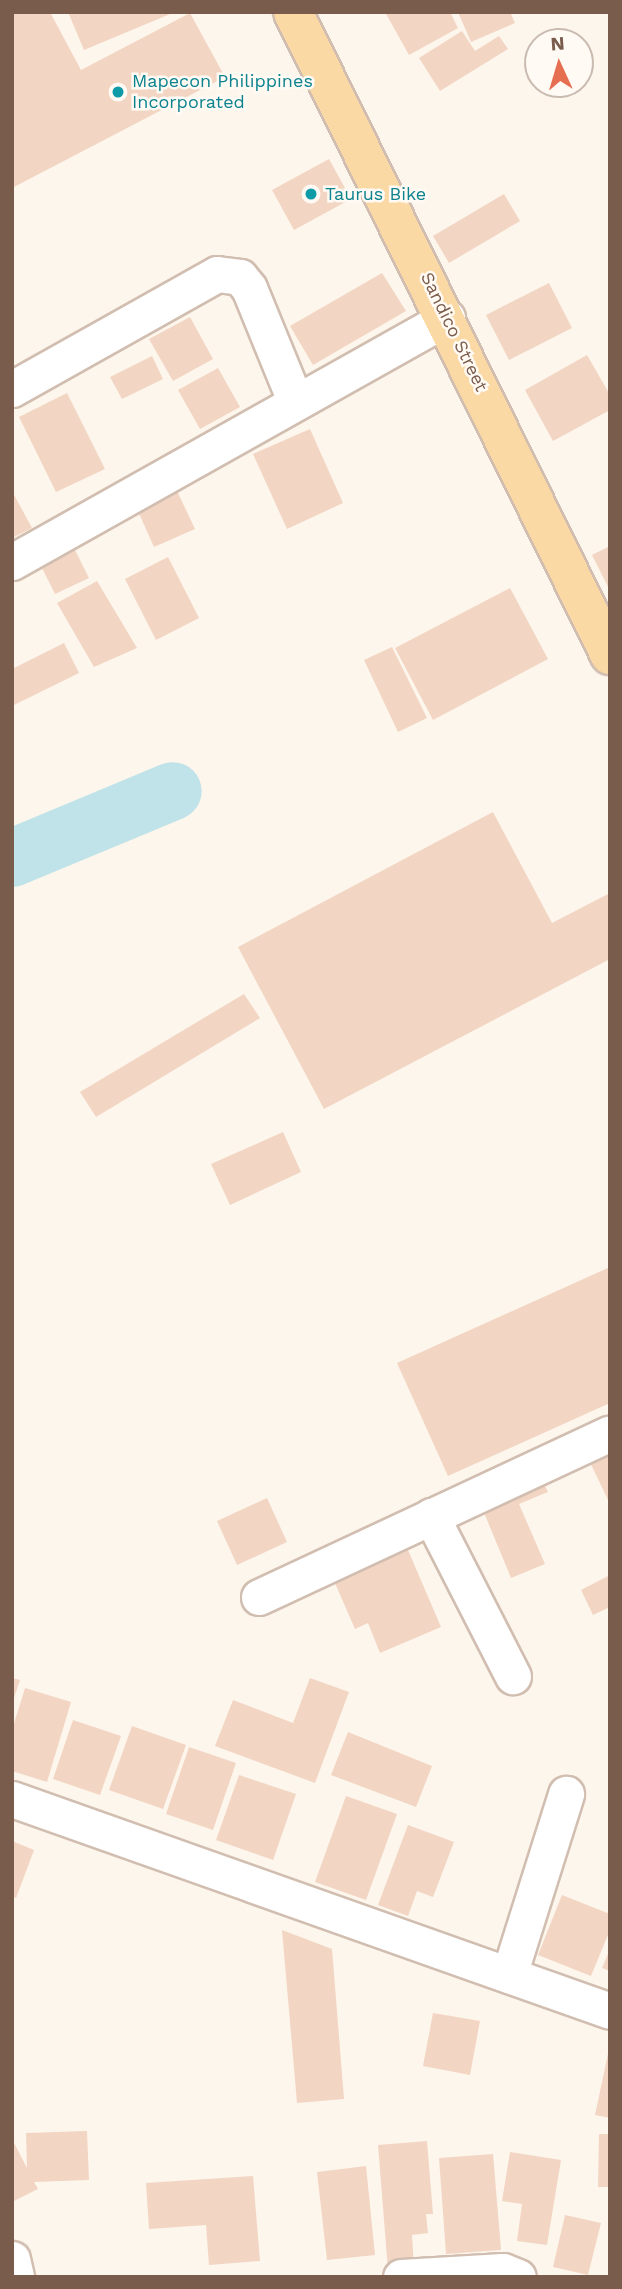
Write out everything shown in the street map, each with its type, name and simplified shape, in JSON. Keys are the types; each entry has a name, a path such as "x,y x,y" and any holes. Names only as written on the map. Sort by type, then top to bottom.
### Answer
{"main road":[{"name":"Sandico Street","path":"293,12 447,318 610,655"}],"street":[{"path":"12,390 217,274 240,277 249,288 295,401"},
{"path":"12,562 447,318"},
{"path":"259,1597 610,1433"},
{"path":"431,1517 513,1676"},
{"path":"509,1975 566,1794"},
{"path":"12,1799 610,2011"},
{"path":"12,2259 16,2277"},
{"path":"401,2277 503,2271 518,2277"}],"building":[{"name":"Mapecon Philippines Incorporated","path":"18,12 50,12 81,70 190,13 225,77 12,188 12,15"},
{"path":"68,12 175,12 84,50"},
{"path":"385,12 450,12 458,28 409,55"},
{"path":"458,12 510,12 515,23 471,42"},
{"path":"462,31 475,51 499,36 508,49 440,91 419,58"},
{"name":"Taurus Bike","path":"329,159 351,199 294,230 272,190"},
{"path":"504,194 520,221 449,263 433,236"},
{"path":"382,273 406,311 313,365 290,326"},
{"path":"549,283 572,328 509,360 486,315"},
{"path":"190,317 213,359 173,381 149,339"},
{"path":"587,355 610,395 610,410 553,441 525,390"},
{"path":"152,356 163,379 122,399 110,377"},
{"path":"218,368 240,407 200,429 178,390"},
{"path":"67,393 105,469 56,492 19,417"},
{"path":"310,429 343,503 287,529 253,454"},
{"path":"12,491 32,528 12,538"},
{"path":"177,491 195,529 154,547 137,509"},
{"path":"610,546 610,591 592,555"},
{"path":"75,550 89,578 55,594 41,566"},
{"path":"168,557 199,618 156,640 125,579"},
{"path":"97,581 137,648 94,667 57,603"},
{"path":"510,588 548,659 433,720 395,648"},
{"path":"64,643 79,673 12,706 12,669"},
{"path":"392,647 427,718 398,732 364,660"},
{"path":"493,812 552,923 610,893 610,959 324,1109 238,947"},
{"path":"244,994 260,1018 96,1117 80,1092"},
{"path":"283,1132 301,1172 230,1205 211,1164"},
{"path":"610,1267 610,1403 448,1476 397,1363"},
{"path":"610,1443 610,1504 586,1454"},
{"path":"541,1477 548,1492 519,1504 545,1564 511,1578 480,1503"},
{"path":"267,1498 287,1542 237,1565 217,1521"},
{"path":"405,1543 441,1627 380,1653 368,1623 355,1629 331,1574"},
{"path":"610,1575 610,1607 593,1615 581,1590"},
{"path":"12,1678 20,1680 13,1701 12,1701"},
{"path":"310,1678 349,1692 315,1783 215,1746 233,1700 293,1723"},
{"path":"25,1688 71,1702 47,1782 12,1771 12,1730"},
{"path":"73,1720 121,1736 100,1795 53,1779"},
{"path":"132,1726 186,1745 163,1809 109,1790"},
{"path":"348,1732 432,1766 416,1807 331,1775"},
{"path":"189,1747 236,1763 213,1830 166,1814"},
{"path":"239,1775 296,1794 273,1860 216,1840"},
{"path":"346,1796 397,1814 366,1900 315,1882"},
{"path":"408,1825 454,1842 433,1897 417,1891 408,1916 378,1905"},
{"path":"12,1841 34,1850 16,1898 12,1896"},
{"path":"562,1895 610,1914 610,1930 591,1976 538,1955"},
{"path":"282,1930 332,1949 344,2099 297,2103"},
{"path":"610,1949 610,1971 602,1968"},
{"path":"433,2013 480,2021 470,2075 423,2066"},
{"path":"610,2049 610,2118 595,2115"},
{"path":"87,2131 89,2180 34,2182 38,2189 12,2202 12,2139 27,2168 26,2133"},
{"path":"599,2134 610,2134 610,2187 598,2187"},
{"path":"427,2141 433,2214 426,2214 428,2233 412,2235 414,2268 388,2270 378,2145"},
{"path":"510,2152 561,2160 547,2245 517,2241 522,2204 502,2201"},
{"path":"493,2154 501,2250 446,2254 439,2158"},
{"path":"366,2166 375,2255 327,2260 317,2172"},
{"path":"253,2176 260,2261 209,2265 206,2225 149,2229 146,2183"},
{"path":"565,2215 601,2223 588,2275 553,2267"}],"waterway":[{"path":"12,858 173,791"}],"place":[{"name":"Mapecon Philippines Incorporated","path":"118,92"},
{"name":"Taurus Bike","path":"311,194"}]}
